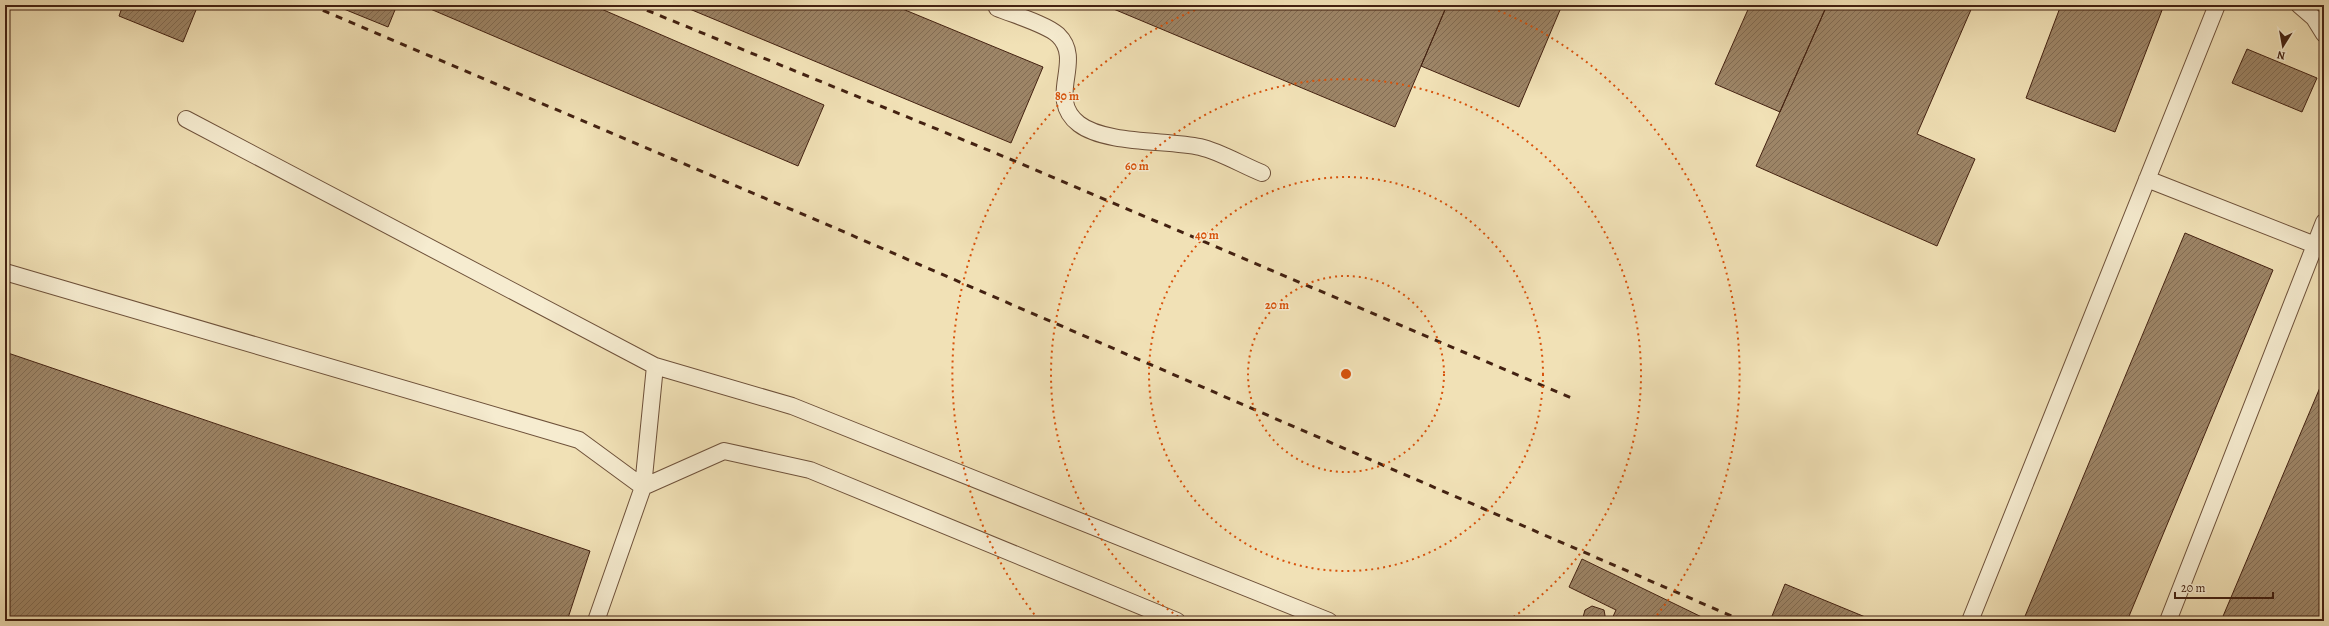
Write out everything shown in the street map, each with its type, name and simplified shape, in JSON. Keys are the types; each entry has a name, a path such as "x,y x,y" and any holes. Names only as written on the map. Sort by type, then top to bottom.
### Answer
{"lane":[{"path":"1970,621 2217,5"},
{"path":"2299,5 2314,18 2324,34"},
{"path":"995,6 1058,35 1067,48 1068,63 1063,98 1067,113 1080,125 1098,133 1132,139 1176,142 1202,148 1262,173"},
{"path":"186,119 655,366 792,406 1329,621"},
{"path":"2148,179 2315,245"},
{"path":"2168,621 2324,222"},
{"path":"5,272 578,440 643,487"},
{"path":"596,621 643,487 655,366"},
{"path":"643,487 724,451 810,470 1176,621"}],"building":[{"path":"123,5 198,5 183,42 119,16"},
{"path":"334,5 397,5 388,27"},
{"path":"421,5 592,5 824,105 798,166"},
{"path":"680,5 893,5 1043,67 1011,143"},
{"path":"1104,5 1447,5 1395,127"},
{"path":"1447,5 1548,5 1560,10 1519,107 1421,66"},
{"path":"1750,5 1827,5 1780,112 1715,84"},
{"path":"1827,5 1973,5 1917,134 1975,159 1937,246 1756,166"},
{"path":"2061,5 2164,5 2115,132 2026,98"},
{"path":"2247,49 2317,78 2302,112 2232,83"},
{"path":"2185,233 2273,270 2127,621 2023,621"},
{"path":"5,352 590,551 567,621 5,621"},
{"path":"2324,378 2324,621 2221,621"},
{"path":"1582,559 1710,621 1611,621 1616,610 1569,587"},
{"path":"1785,584 1875,621 1770,621"},
{"path":"1592,606 1604,610 1606,621 1582,621 1585,610"}],"railway":[{"path":"310,5 835,228 1743,621"},
{"path":"634,5 1005,157 1574,399"}]}
